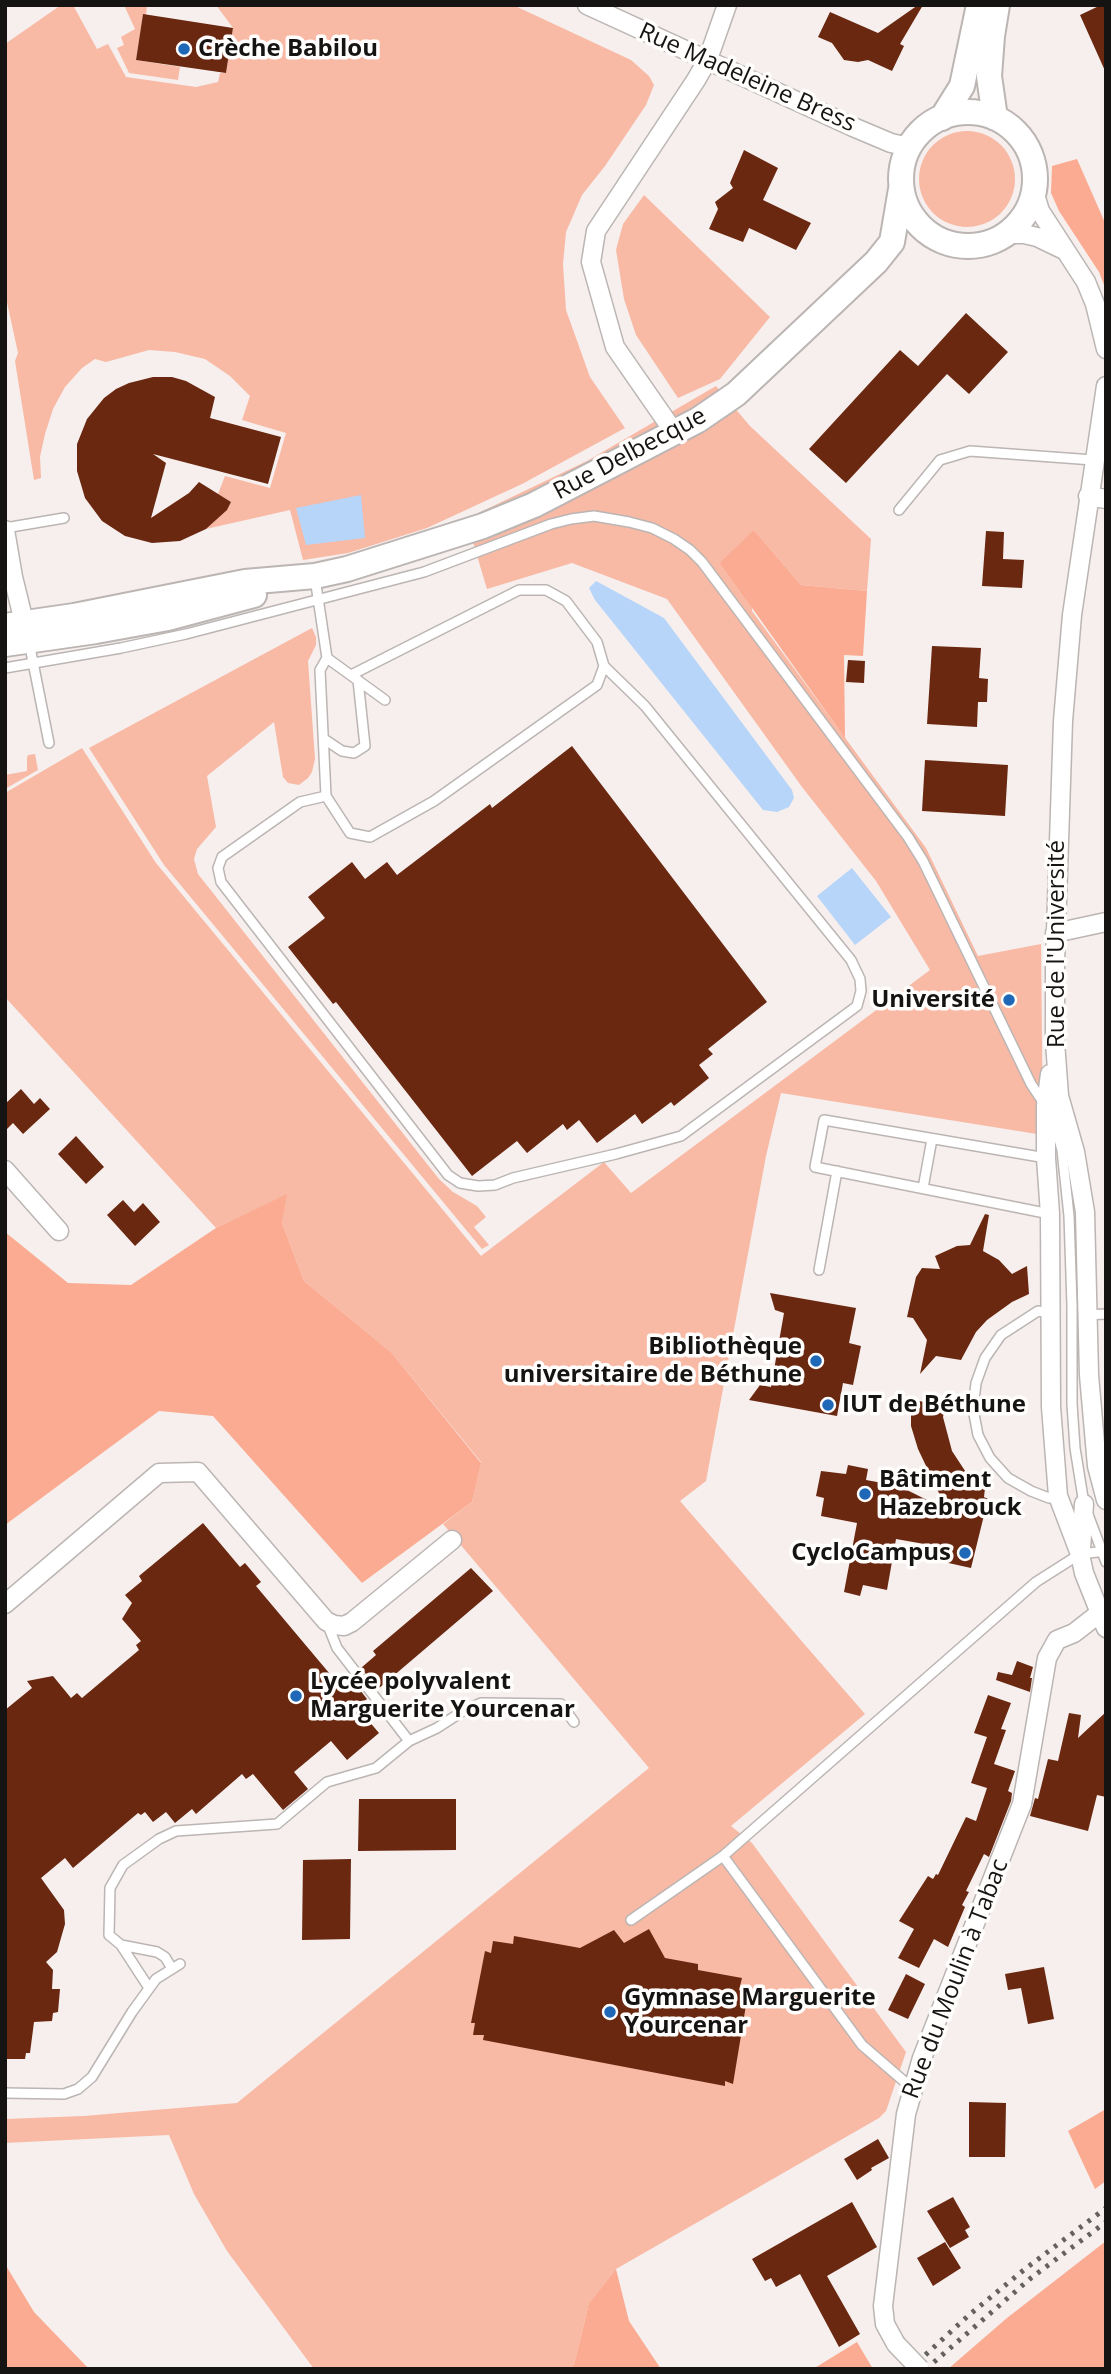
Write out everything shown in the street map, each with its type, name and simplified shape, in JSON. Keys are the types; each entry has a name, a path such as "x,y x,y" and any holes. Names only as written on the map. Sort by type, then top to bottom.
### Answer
{"street":[{"name":"Rue Madeleine Bress","path":"587,5 853,127 891,143 909,147"},
{"path":"674,432 615,347 591,262 596,231 708,59 727,5"},
{"path":"942,118 962,86 979,5"},
{"path":"995,118 989,76 997,5"},
{"path":"938,239 915,238 892,242 902,168 909,147 929,125 942,118 968,112 995,118 1008,125 1027,148 1035,176 1034,191 1040,211 1086,282 1095,304 1106,349"},
{"path":"901,189 910,213 927,232 955,245 972,246 990,242 1005,234 1023,215 1034,191"},
{"path":"1005,234 1037,237 1064,250"},
{"name":"Rue Delbecque","path":"19,639 168,618 250,596 318,587 377,561 483,526 534,505 698,420 736,394 876,262 892,242"},
{"name":"Rue de l'Université","path":"1106,386 1097,497 1072,615 1063,721 1055,933 1055,1042 1059,1097 1075,1152 1085,1212 1088,1375 1097,1466 1106,1500"},
{"path":"5,529 19,639"},
{"path":"1055,933 1106,922"},
{"path":"1055,1042 1046,1105 1046,1158 1050,1214 1051,1407 1058,1496 1084,1573 1104,1617"},
{"path":"5,1171 59,1231"},
{"path":"5,1604 159,1472 198,1472 326,1621 334,1625 344,1626 352,1622 452,1540"},
{"path":"1080,1555 1084,1504"},
{"name":"Rue du Moulin à Tabac","path":"920,2369 896,2344 885,2325 883,2306 906,2114 922,2058 1023,1804 1047,1658 1057,1640 1104,1617"}],"lane":[{"path":"899,510 940,460 970,451 1100,461"},
{"path":"604,666 597,685 434,801 370,837 351,833 326,796 320,670 327,658 318,587 424,572 551,524 594,516 652,528 674,539 702,562 908,838 940,895 1031,1084 1053,1117 1062,1150 1067,1203 1072,1305 1072,1404 1077,1470 1084,1504 1106,1562"},
{"path":"5,529 64,518"},
{"path":"326,796 300,802 222,857 218,868 221,882 448,1175 460,1183 495,1185 513,1178 681,1136 857,1006 861,991 860,979 851,960 645,706 604,666 597,642 566,601 546,590 519,590 355,677"},
{"path":"5,668 19,639"},
{"path":"19,639 49,743"},
{"path":"327,658 385,700"},
{"path":"324,739 342,751 354,753 365,746 355,677"},
{"path":"1046,1158 824,1120 815,1167 1050,1214"},
{"path":"923,1188 932,1139"},
{"path":"819,1270 837,1171"},
{"path":"1050,1313 1038,1311 1001,1335 985,1358 976,1383 974,1409 978,1435 990,1458 1008,1478 1049,1498 1058,1496"},
{"path":"1086,1315 1106,1314"},
{"path":"631,1920 723,1856 1036,1582 1080,1555 1104,1551"},
{"path":"326,1621 337,1648 409,1741"},
{"path":"149,1988 121,1945 109,1935 110,1888 123,1865 132,1858 176,1831 277,1824 327,1782 376,1768 409,1741 481,1703 561,1704 574,1722"},
{"path":"723,1856 862,2045 913,2089"},
{"path":"5,2093 64,2094 78,2089 92,2077 156,1979 176,1966 157,1952 121,1945"}],"shaded area":[{"path":"61,5 73,5 97,49 108,44 126,77 196,87 218,82 220,73 226,73 233,28 216,5 513,5 631,60 649,76 654,85 646,105 582,195 566,232 563,264 566,310 590,377 625,428 522,484 427,528 348,553 303,560 290,510 206,529 231,502 218,494 225,476 270,488 286,433 242,420 250,396 230,376 205,359 175,352 149,350 106,362 95,359 82,368 65,387 53,409 45,434 40,457 41,478 34,480 15,361 18,353 5,293 5,44"},
{"path":"124,5 147,5 136,60 180,67 178,80 129,73 117,48 124,45 121,37 135,29"},
{"path":"967,131 985,135 1001,145 1011,161 1015,179 1011,197 1001,213 985,223 967,227 949,223 933,213 923,197 919,179 923,161 933,145 949,135"},
{"path":"1077,159 1106,225 1106,290 1099,272 1059,211 1051,193 1052,166"},
{"path":"644,195 770,317 720,379 678,398 636,335 624,299 616,250 623,224"},
{"path":"716,386 750,426 871,539 867,591 801,585 754,530 752,611 926,848 978,956 1041,944 1043,1135 781,1093 766,1156 706,1481 680,1501 865,1714 731,1826 752,1843 906,2052 886,2111 879,2118 616,2269 589,2303 574,2365 568,2369 314,2369 227,2251 194,2194 169,2135 5,2143 5,2119 84,2116 237,2103 649,1768 443,1524 472,1502 481,1462 391,1352 304,1281 282,1223 286,1195 216,1228 5,997 5,793 82,748 156,863 481,1256 604,1162 631,1193 930,970 876,881 802,787 667,599 572,563 487,589 466,519 587,461"},
{"path":"754,530 801,585 867,591 863,656 844,655 845,738 720,563"},
{"path":"312,628 316,645 308,661 315,759 312,772 299,785 288,783 283,777 274,722 207,776 216,827 197,849 194,859 198,874 439,1179 453,1192 477,1206 486,1217 474,1227 489,1245 482,1249 164,865 89,748"},
{"path":"35,754 38,770 5,789 5,775 27,771 28,755"},
{"path":"287,1194 282,1223 304,1281 391,1352 481,1463 472,1502 362,1583 213,1416 159,1411 5,1525 5,1232 68,1283 131,1285 216,1228"},
{"path":"1106,2109 1106,2181 1095,2189 1068,2131"},
{"path":"1106,2241 1106,2369 948,2369 1007,2318"},
{"path":"5,2264 34,2312 89,2369 5,2369"},
{"path":"616,2269 629,2321 661,2369 568,2369 574,2365 589,2303"},
{"path":"857,2342 873,2369 813,2369"}],"water":[{"path":"361,495 365,538 306,545 296,508"},
{"path":"596,581 664,618 792,790 794,798 789,807 777,812 763,810 595,600 589,588"},
{"path":"852,868 891,917 855,945 817,896"}],"building":[{"path":"918,5 923,5 900,44 904,46 892,71 868,60 844,60 832,43 818,37 830,12 878,33"},
{"path":"1106,5 1106,73 1080,15"},
{"name":"Crèche Babilou","path":"143,14 233,28 226,73 136,60"},
{"path":"744,150 778,168 763,200 811,223 796,250 749,228 743,242 709,229 718,209 715,202 733,188 730,183"},
{"path":"966,313 1008,352 969,394 947,374 846,483 809,449 900,350 918,366"},
{"path":"153,377 172,377 186,381 215,397 210,418 281,437 268,484 153,454 166,463 151,518 189,493 199,482 231,502 227,510 206,529 180,541 152,543 125,536 102,521 85,498 77,471 77,444 87,419 104,398 116,389"},
{"path":"986,531 1004,532 1003,559 1024,560 1022,588 982,586"},
{"path":"932,646 981,648 979,678 988,679 987,702 978,702 977,727 927,724"},
{"path":"848,660 865,661 864,683 846,682"},
{"path":"572,746 767,1002 708,1049 713,1054 699,1065 709,1078 674,1106 671,1102 642,1124 635,1114 597,1143 579,1120 567,1130 563,1124 527,1153 517,1141 472,1176 336,1002 333,1004 288,947 325,918 308,897 352,862 365,879 387,862 397,875 490,804 492,808"},
{"path":"925,760 1008,765 1005,816 922,811"},
{"path":"21,1089 34,1104 40,1098 50,1109 23,1134 13,1123 5,1131 5,1104"},
{"path":"76,1136 104,1167 86,1184 58,1154"},
{"path":"123,1200 134,1212 143,1203 160,1222 135,1246 107,1215"},
{"path":"985,1214 989,1215 983,1251 999,1260 1012,1274 1027,1266 1029,1294 1012,1302 987,1320 976,1332 961,1360 936,1356 920,1374 927,1340 913,1318 907,1317 916,1277 922,1268 940,1269 935,1256 957,1246 970,1245"},
{"path":"770,1293 856,1308 849,1343 861,1346 853,1385 843,1383 837,1416 749,1400 760,1385 771,1387 784,1313 775,1310"},
{"name":"Bâtiment Hazebrouck","path":"911,1399 945,1407 943,1417 952,1451 971,1480 985,1488 984,1497 988,1499 971,1568 944,1562 947,1548 896,1539 887,1590 863,1585 860,1596 844,1592 857,1523 821,1516 824,1498 816,1496 821,1471 846,1474 848,1465 868,1469 866,1480 899,1486 947,1510 918,1449 911,1426"},
{"path":"203,1523 240,1567 245,1563 261,1582 256,1586 340,1686 350,1677 367,1699 357,1707 379,1733 347,1760 331,1741 294,1772 308,1789 283,1810 253,1774 246,1779 242,1774 196,1814 192,1809 175,1823 166,1812 153,1822 145,1812 141,1815 138,1813 73,1868 65,1858 41,1878 64,1910 65,1924 57,1952 46,1962 53,1970 52,1989 60,1989 58,2012 53,2013 52,2021 34,2022 30,2053 26,2053 25,2059 5,2059 5,1710 32,1688 27,1681 53,1676 71,1698 77,1693 82,1698 139,1650 136,1645 141,1641 122,1619 132,1603 125,1595 142,1581 139,1576"},
{"path":"471,1568 493,1591 378,1689 361,1668 376,1655 373,1651"},
{"path":"1017,1661 1033,1667 1030,1692 996,1680 998,1672 1012,1675"},
{"path":"988,1695 1011,1703 1001,1729 1006,1730 994,1764 1015,1771 1008,1791 1012,1793 1011,1801 989,1857 984,1854 966,1891 969,1892 962,1905 965,1907 948,1947 934,1939 919,1968 898,1958 914,1929 899,1921 928,1876 933,1879 938,1875 966,1817 976,1821 987,1788 971,1783 987,1737 974,1733"},
{"path":"1106,1712 1106,1797 1097,1795 1088,1831 1030,1816 1035,1798 1038,1799 1048,1759 1058,1761 1069,1713 1081,1715 1078,1738"},
{"path":"359,1799 456,1799 456,1850 358,1851"},
{"path":"351,1859 350,1939 302,1940 303,1860"},
{"name":"Gymnase Marguerite Yourcenar","path":"649,1929 665,1958 698,1964 698,1970 742,1978 739,1990 748,1993 733,2084 725,2081 725,2086 483,2040 484,2035 473,2035 475,2023 471,2023 485,1951 491,1953 493,1941 513,1944 514,1936 580,1948 614,1930 624,1943"},
{"path":"1044,1967 1054,2019 1028,2024 1021,1988 1008,1990 1005,1974"},
{"path":"906,1974 925,1984 908,2019 888,2010"},
{"path":"969,2102 1006,2103 1005,2157 969,2157"},
{"path":"878,2139 889,2158 857,2180 844,2159"},
{"path":"953,2197 970,2227 965,2230 969,2237 950,2248 927,2211"},
{"path":"852,2202 877,2247 827,2276 860,2334 839,2347 800,2274 776,2287 771,2278 765,2281 752,2259"},
{"path":"945,2242 961,2268 933,2286 917,2258"}],"railway":[{"path":"910,2369 969,2315 1106,2208"},
{"path":"926,2369 1031,2278 1106,2222"}],"place":[{"name":"Crèche Babilou","path":"184,49"},
{"name":"Université","path":"1009,1000"},
{"name":"Bibliothèque universitaire de Béthune","path":"816,1361"},
{"name":"IUT de Béthune","path":"828,1405"},
{"name":"Bâtiment Hazebrouck","path":"865,1494"},
{"name":"CycloCampus","path":"965,1553"},
{"name":"Lycée polyvalent Marguerite Yourcenar","path":"296,1696"},
{"name":"Gymnase Marguerite Yourcenar","path":"610,2012"}]}
